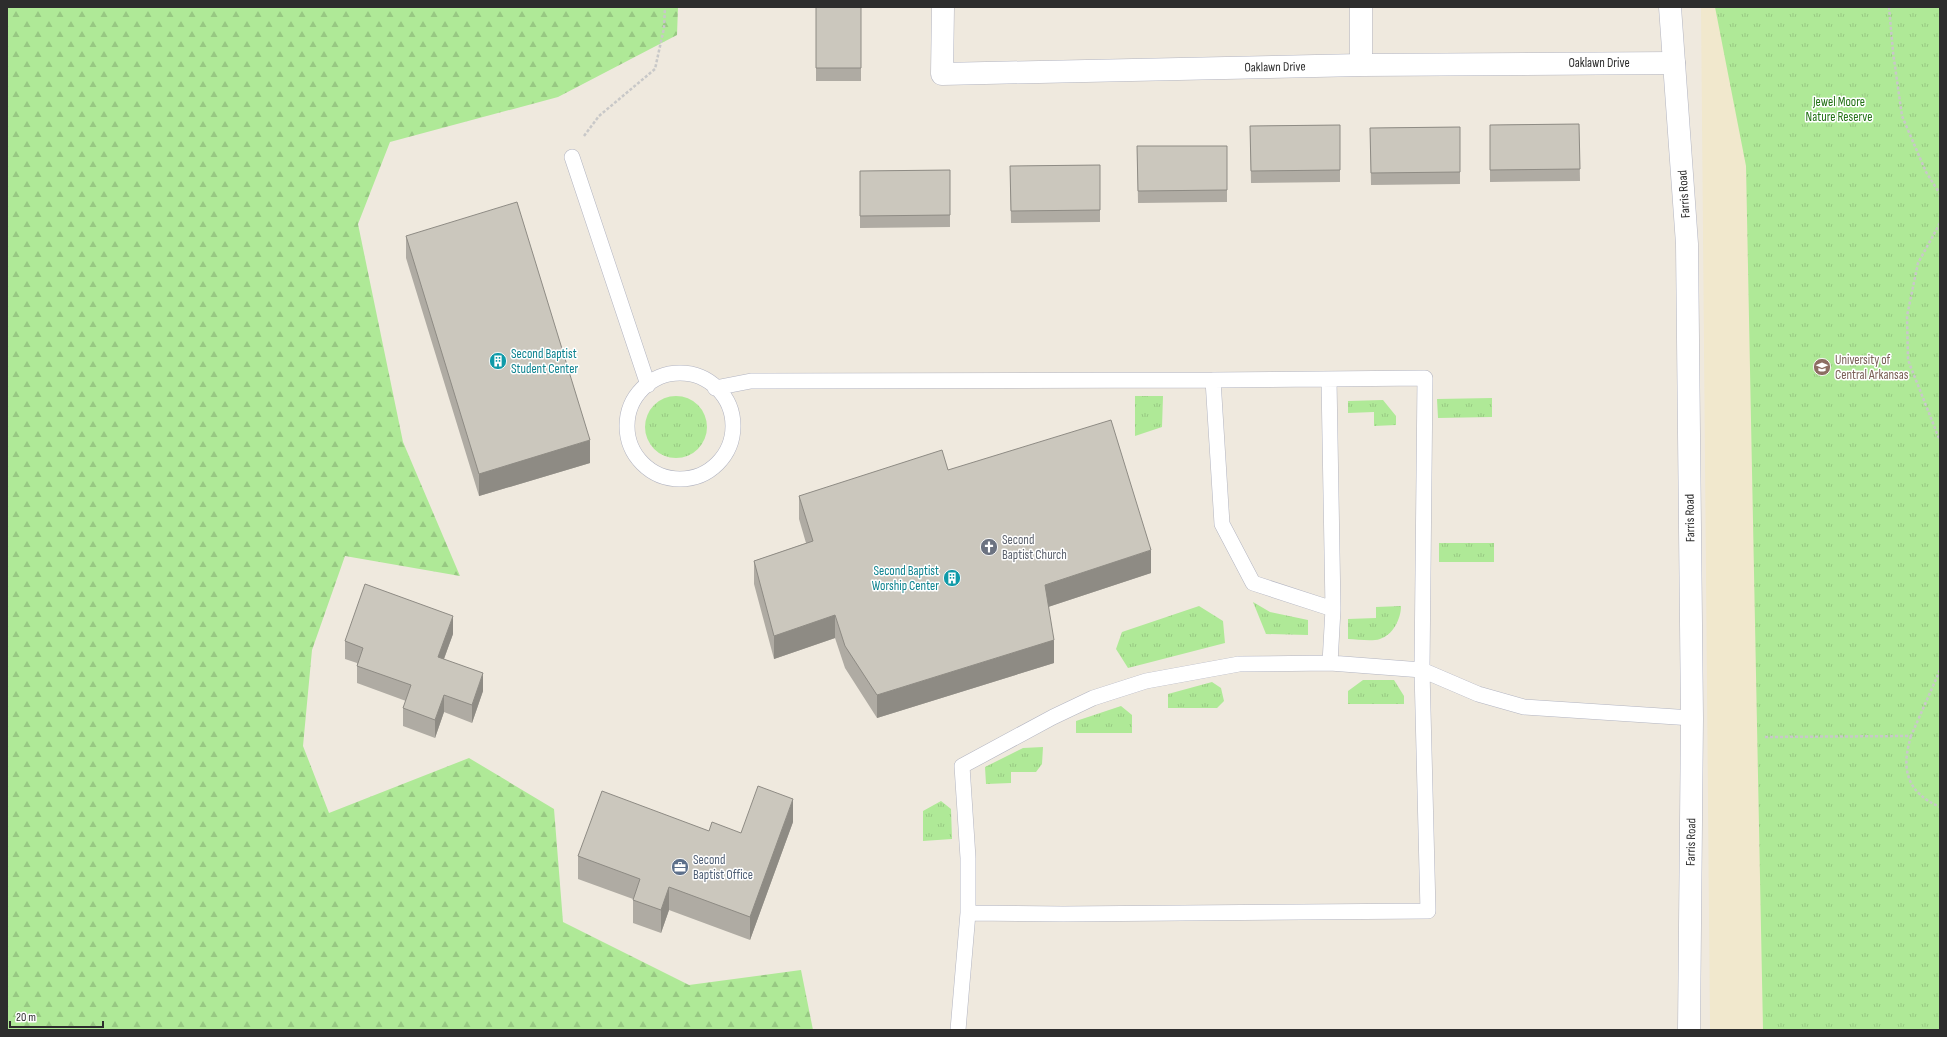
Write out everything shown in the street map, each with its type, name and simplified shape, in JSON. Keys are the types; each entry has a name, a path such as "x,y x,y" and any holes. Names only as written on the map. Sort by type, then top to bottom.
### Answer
{"street":[{"name":"Oaklawn Drive","path":"943,7 942,74 1361,65 1674,63"},
{"path":"1361,7 1361,65"},
{"name":"Farris Road","path":"1670,7 1687,244 1692,718 1689,1030"}],"lane":[{"path":"572,157 648,385"},
{"path":"672,374 690,374 707,380 721,392 730,408 733,426 730,443 722,459 708,471 691,478 675,479 658,474 644,466 634,452 628,437 628,420 632,404 641,390 648,385 655,380 672,374"},
{"path":"715,388 751,381 1329,380 1425,378 1422,670 1428,911 1070,914 968,913"},
{"path":"1213,380 1222,524 1253,583 1333,609"},
{"path":"1329,380 1333,609 1330,663"},
{"path":"958,1030 968,913 968,858 962,766 1080,705 1146,681 1239,664 1330,663 1422,670 1478,694 1524,707 1692,718"}],"path":[{"path":"572,157 583,137 599,116 655,69 664,28 665,7"},
{"path":"1889,7 1893,52 1902,116 1926,172 1940,194 1940,200"},
{"path":"1940,223 1918,263 1907,316 1908,360 1940,441"},
{"path":"1940,670 1911,736 1905,767 1908,777 1923,797 1940,807"},
{"path":"1765,737 1911,736"}],"shaded area":[{"name":"Jewel Moore Nature Reserve","path":"1701,7 1940,7 1940,1030 1710,1030"}],"green space":[{"path":"7,7 678,7 677,35 558,97 390,142 358,224 403,442 460,576 345,556 312,650 303,746 329,813 469,758 554,809 563,922 689,985 801,970 813,1030 7,1030"},
{"name":"Jewel Moore Nature Reserve","path":"1715,7 1940,7 1940,1030 1763,1030 1746,166"},
{"path":"676,396 688,398 698,405 705,415 707,427 705,439 698,449 688,456 676,458 664,456 654,449 647,439 645,427 647,415 654,405 664,398"},
{"path":"1135,396 1163,396 1162,427 1135,436"},
{"path":"1492,398 1492,417 1438,418 1437,399"},
{"path":"1383,400 1396,416 1396,425 1374,426 1374,412 1348,413 1348,401"},
{"path":"1439,543 1494,543 1494,562 1439,562"},
{"path":"1253,602 1270,612 1308,620 1308,635 1266,634"},
{"path":"1199,606 1223,621 1225,643 1128,668 1116,649 1122,632"},
{"path":"1401,606 1398,621 1389,634 1385,637 1372,640 1348,639 1348,619 1376,618 1376,607"},
{"path":"1363,680 1394,680 1404,696 1404,704 1348,704 1348,691"},
{"path":"1212,682 1221,688 1224,701 1217,708 1168,708 1168,694"},
{"path":"1121,706 1132,715 1132,733 1076,733 1076,721"},
{"path":"1043,747 1042,764 1036,772 1011,772 1011,783 986,784 985,767 1023,748"},
{"path":"941,801 951,809 952,839 923,841 923,811"}],"building":[{"path":"816,7 861,7 861,68 816,68"},
{"path":"1579,124 1580,169 1490,170 1490,125"},
{"path":"1340,125 1340,170 1251,171 1250,126"},
{"path":"1460,127 1460,172 1371,173 1370,128"},
{"path":"1137,146 1227,146 1227,190 1138,191"},
{"path":"1100,165 1100,210 1011,211 1010,166"},
{"path":"950,170 950,215 860,216 860,171"},
{"name":"Second Baptist Student Center","path":"517,202 590,440 479,474 406,236"},
{"name":"Second Baptist Worship Center","path":"1111,420 1151,550 1045,585 1054,640 877,695 845,646 835,615 774,636 754,561 813,541 799,496 942,450 948,470"},
{"path":"365,584 453,616 438,657 483,673 472,705 444,695 435,720 403,708 411,685 357,666 363,648 345,641"},
{"name":"Second Baptist Office","path":"758,786 793,799 750,917 669,887 661,910 633,900 640,879 578,856 602,791 709,831 712,822 741,833"}],"place":[{"name":"Second Baptist Student Center","path":"498,361"},
{"name":"University of Central Arkansas","path":"1822,367"},
{"name":"Second Baptist Church","path":"989,547"},
{"name":"Second Baptist Worship Center","path":"952,578"},
{"name":"Second Baptist Office","path":"680,867"}]}
